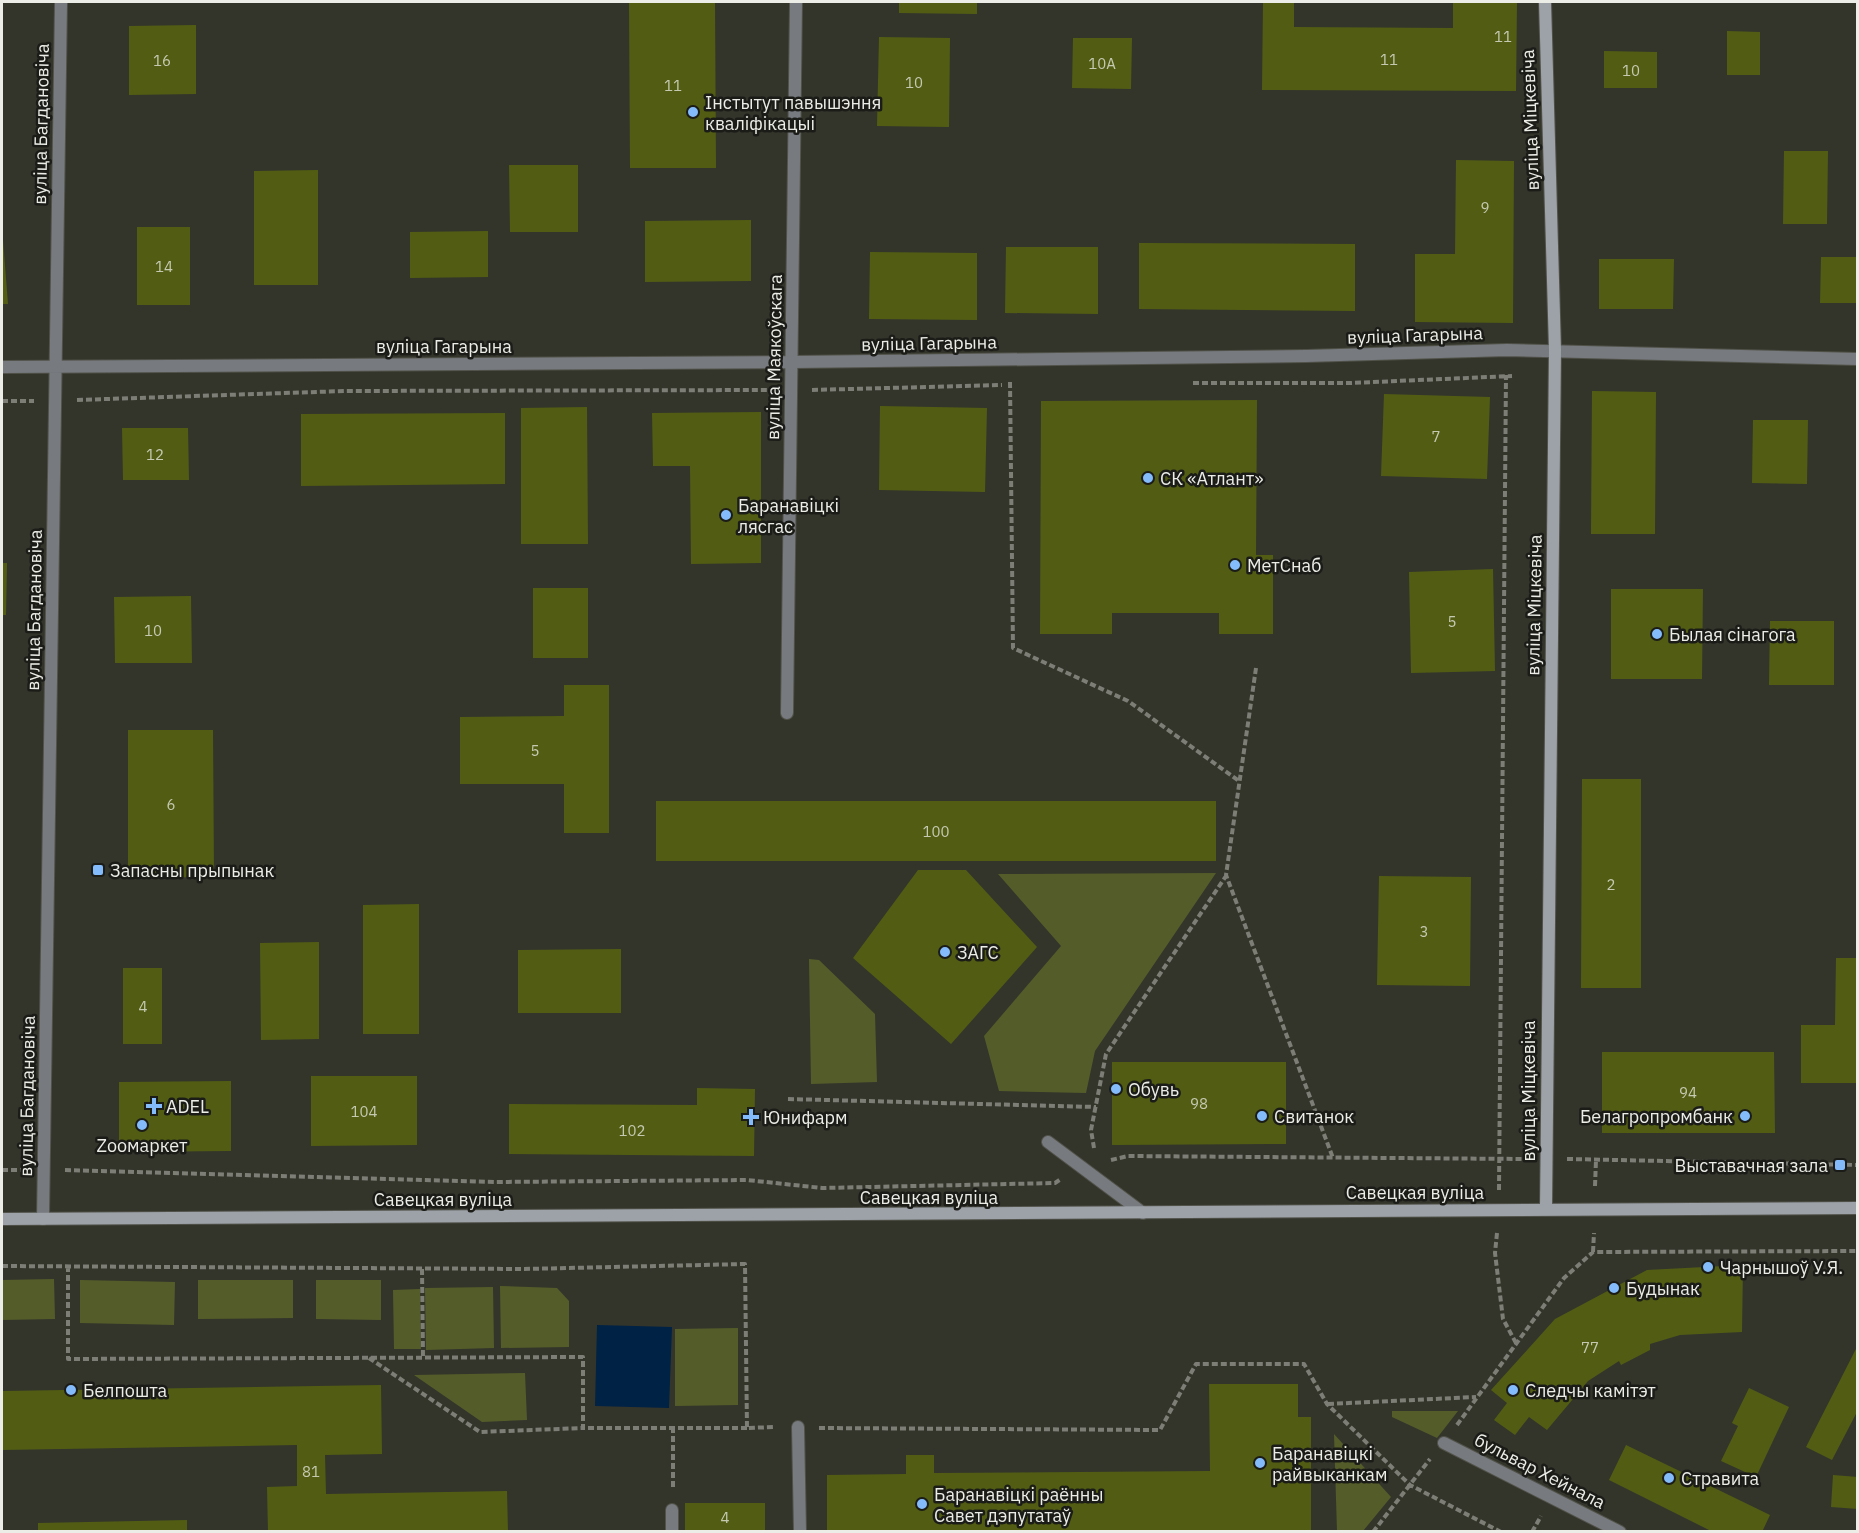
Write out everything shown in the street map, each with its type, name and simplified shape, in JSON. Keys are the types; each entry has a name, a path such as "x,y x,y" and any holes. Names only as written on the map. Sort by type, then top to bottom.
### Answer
{"main road":[{"name":"вуліца Міцкевіча","path":"1545,2 1555,350 1546,1209"},
{"name":"Савецкая вуліца","path":"2,1219 1857,1208"}],"street":[{"name":"вуліца Багдановіча","path":"43,1219 61,2"},
{"name":"вуліца Маякоўскага","path":"787,714 796,2"},
{"name":"вуліца Гагарына","path":"2,367 1010,360 1507,350 1857,358"},
{"path":"1048,1142 1143,1213"},
{"path":"798,1427 800,1532"},
{"name":"бульвар Хейнала","path":"1444,1443 1620,1532"},
{"path":"672,1510 672,1532"}],"path":[{"path":"1507,350 1500,1159 1496,1253 1503,1319 1516,1343"},
{"path":"1010,360 1013,648 1128,701 1239,781"},
{"path":"1190,383 1351,383 1516,375"},
{"path":"2,401 345,391 792,391 1022,385"},
{"path":"1096,1163 1091,1130 1106,1054 1226,875 1256,668"},
{"path":"1226,875 1333,1158"},
{"path":"788,1099 1096,1107"},
{"path":"2,1170 99,1170 496,1182 747,1180 822,1188 1055,1184 1080,1166 1128,1156 1546,1159 1857,1166"},
{"path":"1373,1532 1444,1443 1564,1278 1593,1252 1857,1251"},
{"path":"2,1266 422,1269 745,1264 747,1428"},
{"path":"68,1266 68,1359 582,1357 583,1428"},
{"path":"422,1269 423,1357"},
{"path":"369,1358 480,1432 583,1428 798,1427 1160,1430 1196,1364 1304,1364 1327,1404 1410,1485 1501,1532"},
{"path":"1327,1404 1477,1397"},
{"path":"672,1510 673,1428"}],"green space":[{"path":"1216,873 1095,1051 1086,1093 999,1091 984,1036 1061,946 998,874"},
{"path":"809,959 819,960 875,1014 877,1082 811,1084"},
{"path":"54,1279 55,1319 2,1320 2,1280"},
{"path":"80,1280 175,1282 174,1325 80,1323"},
{"path":"198,1280 293,1280 293,1318 198,1319"},
{"path":"316,1280 381,1280 381,1320 316,1319"},
{"path":"500,1286 557,1288 569,1301 569,1347 501,1348"},
{"path":"493,1287 494,1348 426,1350 425,1288"},
{"path":"420,1289 421,1349 394,1349 393,1290"},
{"path":"738,1328 738,1405 675,1406 675,1329"},
{"path":"525,1373 527,1420 482,1422 414,1375"},
{"path":"1392,1411 1458,1411 1437,1438 1392,1417"},
{"path":"1334,1434 1391,1497 1363,1531 1337,1531"}],"water":[{"path":"597,1325 672,1327 669,1408 595,1406"}],"building":[{"path":"629,2 715,2 716,168 630,168"},
{"path":"899,2 977,2 977,14 899,13"},
{"path":"1263,2 1294,2 1294,27 1453,28 1453,2 1517,2 1516,91 1262,90"},
{"path":"196,25 196,94 129,95 129,26"},
{"path":"1727,31 1760,32 1760,75 1727,75"},
{"path":"879,37 950,38 949,127 877,126"},
{"path":"1073,38 1132,38 1131,89 1072,88"},
{"path":"1604,51 1657,52 1657,88 1604,88"},
{"path":"1784,151 1828,151 1827,224 1783,224"},
{"path":"1456,160 1514,161 1513,323 1415,322 1415,254 1455,254"},
{"path":"509,165 578,165 578,232 510,232"},
{"path":"318,170 318,285 254,285 254,171"},
{"path":"751,220 751,281 645,282 645,221"},
{"path":"2,227 8,304 2,304"},
{"path":"137,227 190,227 190,305 137,305"},
{"path":"488,231 488,277 410,278 410,232"},
{"path":"1139,243 1355,244 1355,311 1139,309"},
{"path":"1006,247 1098,247 1098,314 1005,313"},
{"path":"870,252 977,253 977,320 869,319"},
{"path":"1821,257 1858,257 1858,303 1820,303"},
{"path":"1599,259 1674,259 1673,309 1599,309"},
{"path":"1592,391 1656,392 1655,534 1591,534"},
{"path":"1384,394 1490,397 1487,479 1381,476"},
{"name":"СК «Атлант»","path":"1257,400 1256,555 1273,555 1273,634 1219,634 1219,613 1112,613 1112,634 1040,634 1041,401"},
{"path":"880,406 987,408 985,492 879,490"},
{"path":"587,407 588,544 521,544 521,408"},
{"name":"Баранавіцкі лясгас","path":"761,412 761,563 691,564 690,466 653,466 652,413"},
{"path":"505,413 505,484 301,486 301,414"},
{"path":"1753,420 1808,420 1807,484 1752,483"},
{"path":"122,428 188,428 189,480 123,480"},
{"path":"2,563 7,563 6,615 2,615"},
{"path":"1493,569 1495,671 1411,673 1409,572"},
{"path":"533,588 588,588 588,658 533,658"},
{"name":"Былая сінагога","path":"1611,589 1703,589 1702,679 1611,679"},
{"path":"191,596 192,663 115,663 114,597"},
{"path":"1770,621 1834,621 1834,685 1769,685"},
{"path":"564,685 609,685 609,833 564,833 564,784 460,784 460,717 564,716"},
{"path":"128,730 213,730 214,877 128,878"},
{"path":"1582,779 1641,779 1641,988 1581,988"},
{"path":"656,801 1216,801 1216,861 656,861"},
{"name":"ЗАГС","path":"918,870 966,870 1037,947 951,1044 853,958"},
{"path":"1379,876 1471,877 1470,986 1377,985"},
{"path":"419,904 419,1034 363,1034 363,905"},
{"path":"319,942 319,1039 261,1040 260,943"},
{"path":"621,949 621,1013 518,1013 518,950"},
{"path":"1836,958 1858,958 1858,1083 1801,1083 1801,1025 1835,1025"},
{"path":"123,968 162,968 162,1044 123,1044"},
{"path":"1602,1052 1774,1052 1775,1133 1602,1133"},
{"path":"1112,1062 1286,1062 1286,1144 1112,1145"},
{"path":"311,1076 417,1076 417,1145 311,1146"},
{"path":"231,1081 231,1151 119,1152 119,1082"},
{"path":"697,1088 755,1089 754,1156 509,1154 509,1104 697,1105"},
{"path":"1743,1265 1742,1332 1680,1335 1650,1344 1650,1350 1621,1365 1619,1361 1588,1381 1547,1430 1529,1417 1515,1435 1494,1420 1507,1403 1491,1390 1555,1319 1647,1270"},
{"path":"1858,1345 1858,1410 1832,1460 1806,1447"},
{"name":"Баранавіцкі райвыканкам","path":"1209,1384 1298,1384 1298,1417 1311,1417 1311,1532 827,1532 827,1475 906,1474 906,1455 934,1455 934,1473 1210,1471"},
{"path":"381,1385 382,1454 325,1455 326,1494 507,1491 508,1532 268,1532 267,1487 297,1486 297,1445 2,1450 2,1391"},
{"path":"1749,1388 1789,1407 1756,1477 1721,1461 1738,1426 1732,1423"},
{"path":"1626,1445 1770,1515 1762,1532 1713,1532 1609,1480"},
{"path":"1833,1475 1858,1477 1858,1509 1831,1507"},
{"path":"685,1503 765,1503 765,1532 685,1532"},
{"path":"187,1520 187,1532 38,1532 38,1523"}],"place":[{"name":"Інстытут павышэння кваліфікацыі","path":"693,112"},
{"name":"СК «Атлант»","path":"1148,478"},
{"name":"Баранавіцкі лясгас","path":"726,515"},
{"name":"МетСнаб","path":"1235,565"},
{"name":"Былая сінагога","path":"1657,634"},
{"name":"Запасны прыпынак","path":"98,870"},
{"name":"ЗАГС","path":"945,952"},
{"name":"Обувь","path":"1116,1089"},
{"name":"ADEL","path":"154,1106"},
{"name":"Свитанок","path":"1262,1116"},
{"name":"Белагропромбанк","path":"1745,1116"},
{"name":"Юнифарм","path":"751,1117"},
{"name":"Zooмаркет","path":"142,1125"},
{"name":"Выставачная зала","path":"1840,1165"},
{"name":"Чарнышоў У.Я.","path":"1708,1267"},
{"name":"Будынак","path":"1614,1288"},
{"name":"Белпошта","path":"71,1390"},
{"name":"Следчы камітэт","path":"1513,1390"},
{"name":"Баранавіцкі райвыканкам","path":"1260,1463"},
{"name":"Стравита","path":"1669,1478"},
{"name":"Баранавіцкі раённы Савет дэпутатаў","path":"922,1504"}]}
